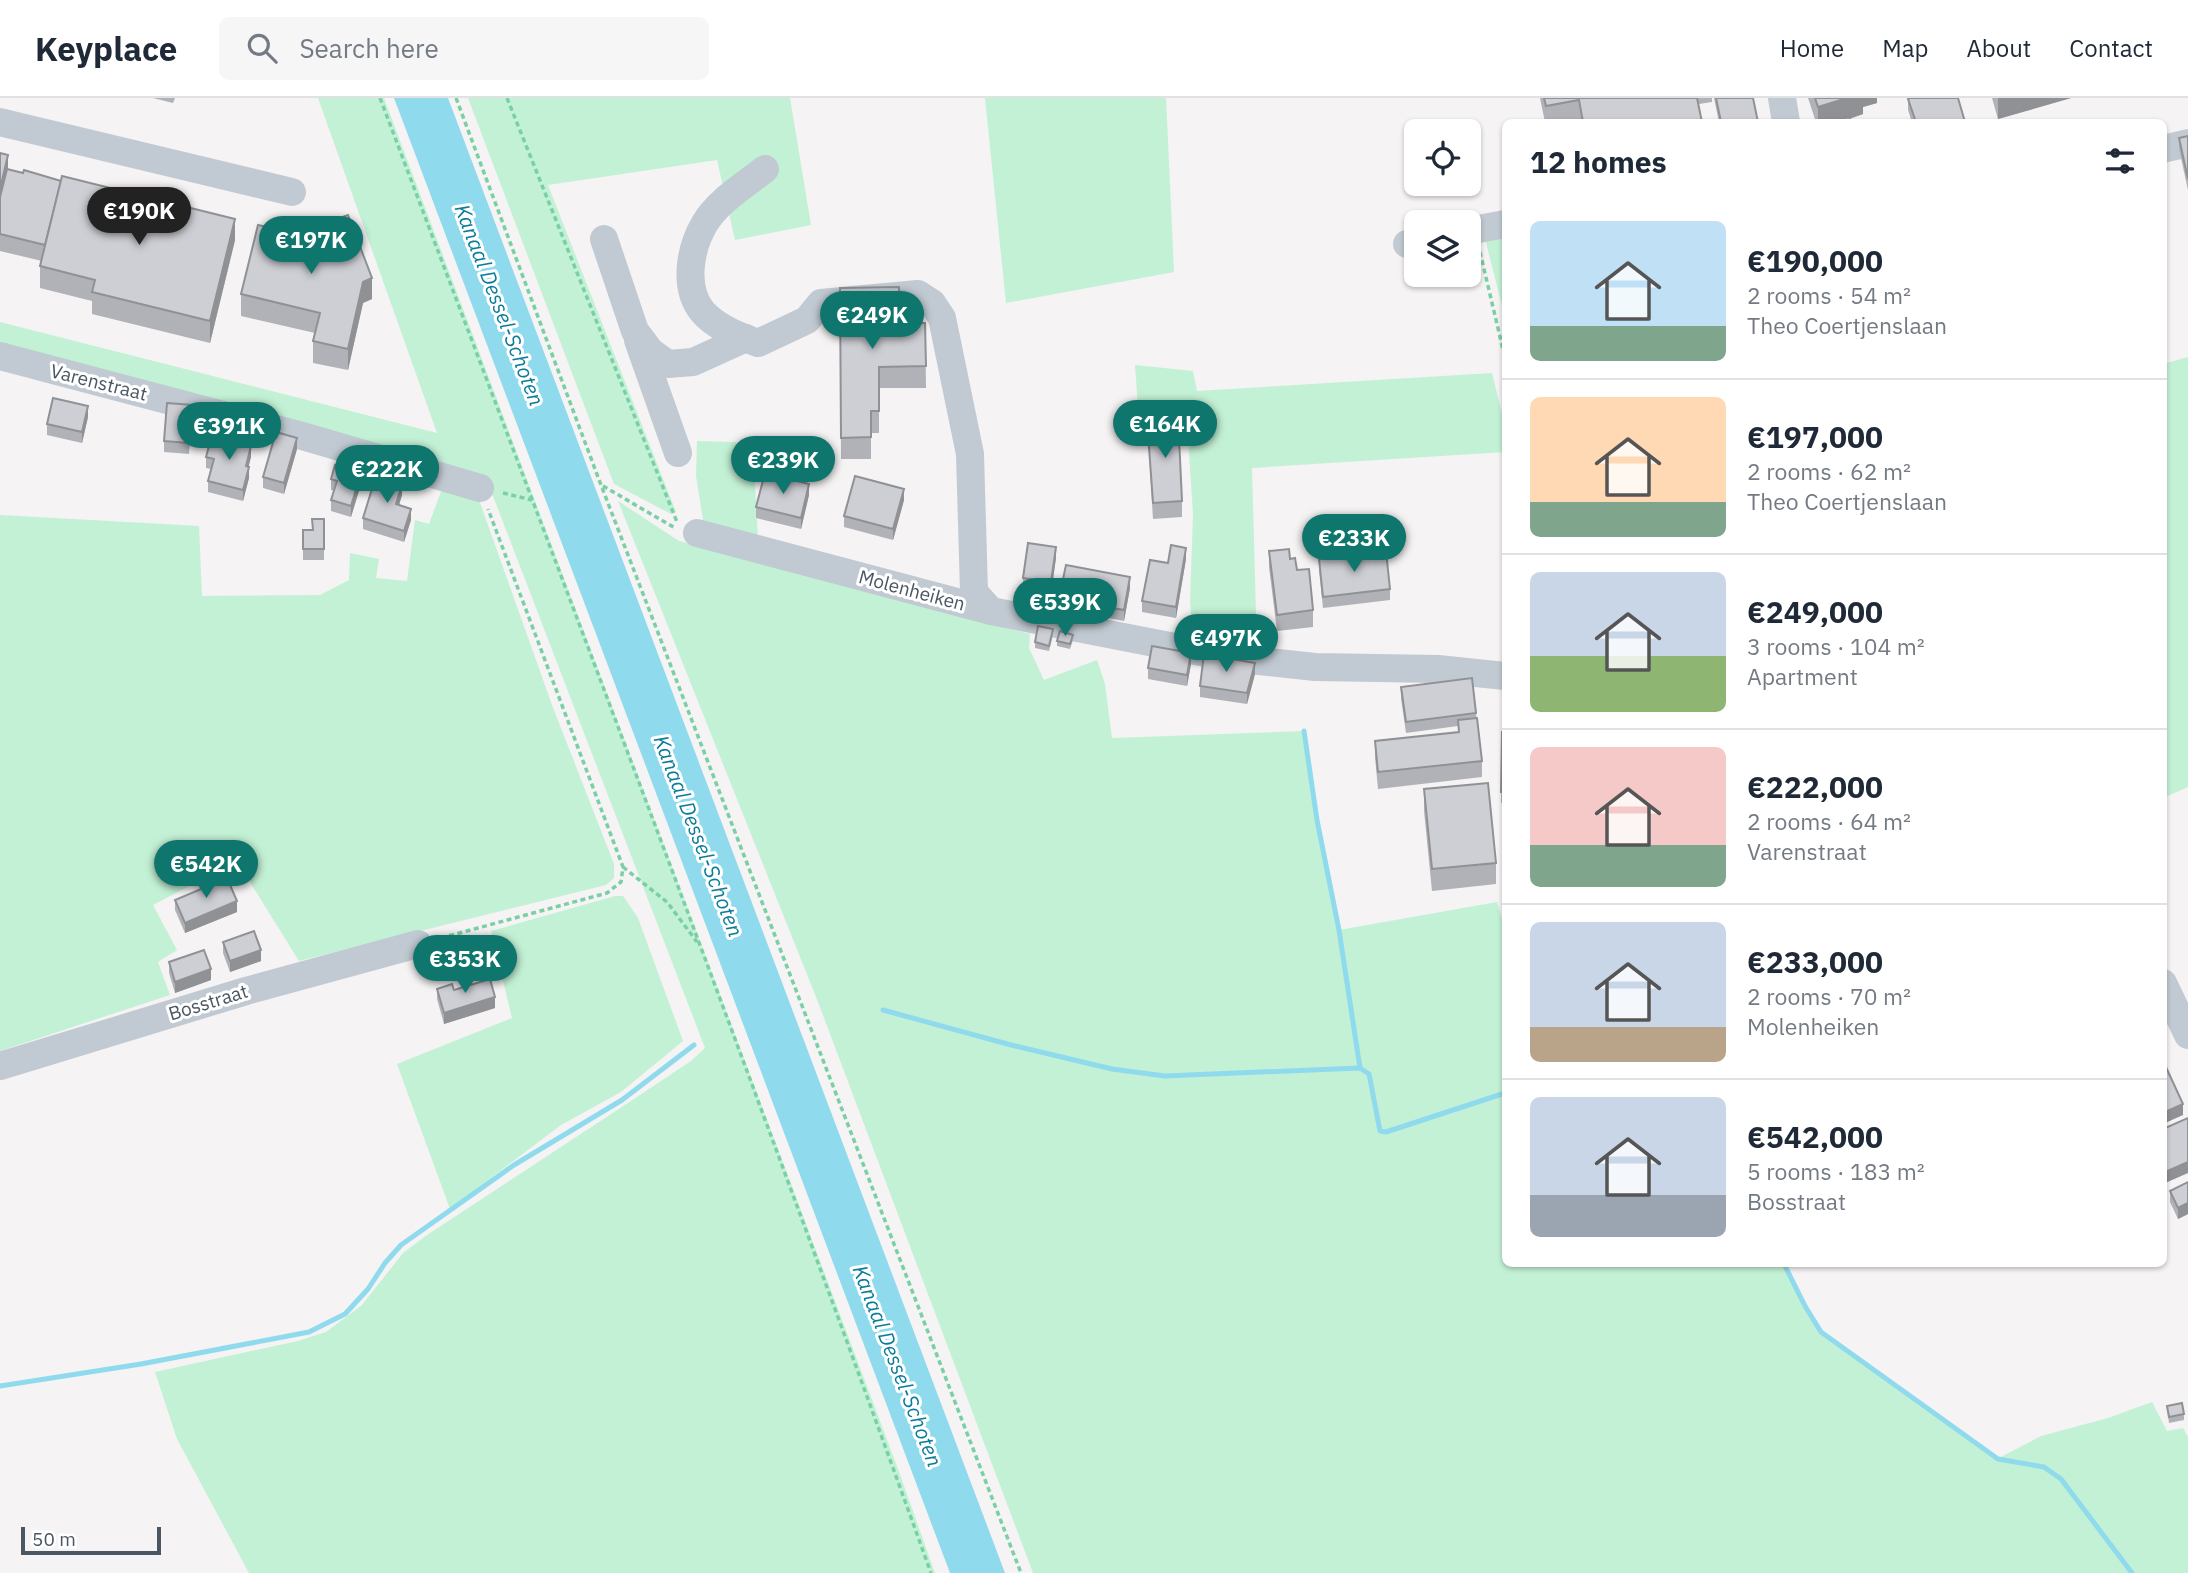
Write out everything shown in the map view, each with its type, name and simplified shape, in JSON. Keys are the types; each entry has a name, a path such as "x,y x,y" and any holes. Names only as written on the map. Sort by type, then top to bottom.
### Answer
{"street":[{"path":"1782,98 1786,119"},
{"path":"0,122 292,192"},
{"path":"2167,148 2188,143"},
{"path":"765,169 721,203 705,222 690,268 692,293 702,312 733,334 758,343 807,320 821,303 918,294 932,303 942,318 970,454 974,592 991,611"},
{"path":"1481,228 1502,225"},
{"path":"604,239 678,453"},
{"path":"635,331 650,351 668,365 693,362 746,338"},
{"name":"Varenstraat","path":"0,356 273,428 480,488"},
{"name":"Molenheiken","path":"697,533 991,611 1231,658 1315,667 1438,669 1502,676"},
{"name":"Bosstraat","path":"0,1066 246,991 418,944"},
{"path":"2167,991 2188,1035"}],"path":[{"path":"380,98 700,946 931,1573"},
{"path":"456,98 601,485 1021,1573"},
{"path":"507,98 679,529 670,527 601,485"},
{"path":"1481,268 1502,347"},
{"path":"480,488 533,500"},
{"path":"418,944 607,893 621,882 623,867 480,488"},
{"path":"623,867 667,902 700,946"}],"green space":[{"path":"318,98 384,98 935,1573 249,1573 177,1439 155,1372 298,1341 326,1332 362,1305 403,1253 427,1235 691,1061 705,1048 488,483 0,349 0,322 437,433"},
{"path":"468,98 790,98 811,225 735,240 717,160 548,185 676,512 671,514 614,484"},
{"path":"985,98 1166,98 1174,272 1006,303"},
{"path":"1502,236 1502,305 1485,239"},
{"path":"2188,357 2188,787 2167,796 2167,363"},
{"path":"1135,365 1193,371 1197,391 1492,373 1502,414 1502,452 1252,468 1257,651 1193,638 1190,601 1193,514 1187,423 1139,422"},
{"path":"697,441 734,442 757,448 754,468 758,539 719,529 703,520 696,476"},
{"path":"443,486 478,497 552,705 614,864 614,878 606,885 299,961 237,861 153,905 177,950 158,962 170,995 0,1051 0,515 199,526 202,596 320,595 349,580 350,553 379,559 376,578 407,581 415,520 429,524"},
{"path":"618,501 679,541 1030,634 1029,648 1044,680 1097,660 1105,684 1112,738 1304,731 1317,820 1339,930 1497,902 1502,918 1502,1267 1786,1267 1821,1332 1997,1459 2041,1436 2108,1418 2152,1402 2167,1431 2183,1428 2188,1437 2188,1573 1033,1573 818,1002"},
{"path":"623,896 638,918 683,1041 621,1092 561,1125 450,1209 397,1064 512,1018 491,931"}],"water":[{"name":"Kanaal Dessel-Schoten","path":"394,98 448,98 1005,1573 950,1573"}],"building":[{"path":"1544,98 1697,98 1701,119 1582,119 1579,100 1546,106"},
{"path":"1716,98 1753,98 1757,119 1720,119"},
{"path":"1815,98 1847,98 1818,107"},
{"path":"1958,98 1964,119 1915,119 1908,99"},
{"path":"2188,136 2188,179 2179,138"},
{"path":"0,153 8,155 0,189"},
{"path":"7,169 23,173 24,170 61,181 45,245 0,234 0,197"},
{"path":"62,176 235,219 210,321 92,292 95,280 40,266"},
{"path":"348,215 372,278 363,282 348,349 313,341 320,313 241,294 258,225 337,243 328,222"},
{"path":"899,287 900,323 925,323 926,366 879,367 879,411 871,411 871,437 841,438 840,288"},
{"path":"53,398 88,406 82,432 47,424"},
{"path":"167,403 192,405 189,443 164,441"},
{"path":"1178,417 1182,501 1153,503 1147,419"},
{"path":"276,432 297,438 284,483 263,477"},
{"path":"212,435 251,446 243,490 208,481 214,459 206,457"},
{"path":"335,465 361,473 351,506 331,500 337,481 331,479"},
{"path":"765,473 809,484 801,518 756,507"},
{"path":"376,476 402,484 396,504 411,509 404,531 363,518"},
{"path":"855,476 904,489 893,529 844,516"},
{"path":"312,519 324,519 324,549 303,549 303,530 313,530"},
{"path":"1028,543 1056,547 1051,582 1023,578"},
{"path":"1171,545 1186,548 1176,607 1142,601 1150,560 1168,563"},
{"path":"1289,549 1290,559 1295,558 1297,570 1309,569 1313,610 1277,615 1269,551"},
{"path":"1386,551 1390,589 1323,597 1319,559"},
{"path":"1066,565 1130,577 1124,610 1059,598"},
{"path":"1038,626 1053,629 1049,646 1035,642"},
{"path":"1060,631 1073,635 1070,644 1057,641"},
{"path":"1152,646 1191,653 1187,675 1148,668"},
{"path":"1204,654 1255,663 1247,693 1200,686"},
{"path":"1472,678 1476,713 1406,722 1401,687"},
{"path":"1477,718 1482,761 1378,772 1375,741 1459,732 1458,720"},
{"path":"1488,783 1496,863 1432,869 1424,789"},
{"path":"227,878 237,901 185,923 175,900"},
{"path":"254,931 261,950 230,961 223,942"},
{"path":"204,950 211,969 175,982 169,962"},
{"path":"490,979 495,997 444,1013 437,989 452,984 454,990"},
{"path":"2167,1069 2183,1104 2167,1111"},
{"path":"2188,1118 2188,1162 2167,1171 2167,1127"},
{"path":"2188,1182 2188,1203 2178,1208 2170,1191"},
{"path":"2182,1403 2184,1414 2169,1417 2167,1406"}],"waterway":[{"path":"1304,731 1360,1068"},
{"path":"883,1010 1112,1069 1165,1076 1360,1068 1369,1074 1380,1131 1386,1132 1502,1094"},
{"path":"0,1386 141,1364 309,1332 345,1314 368,1289 401,1245 514,1165 622,1100 694,1045"},
{"path":"1786,1267 1821,1332 1998,1459 2044,1467 2061,1479 2132,1573"}]}
